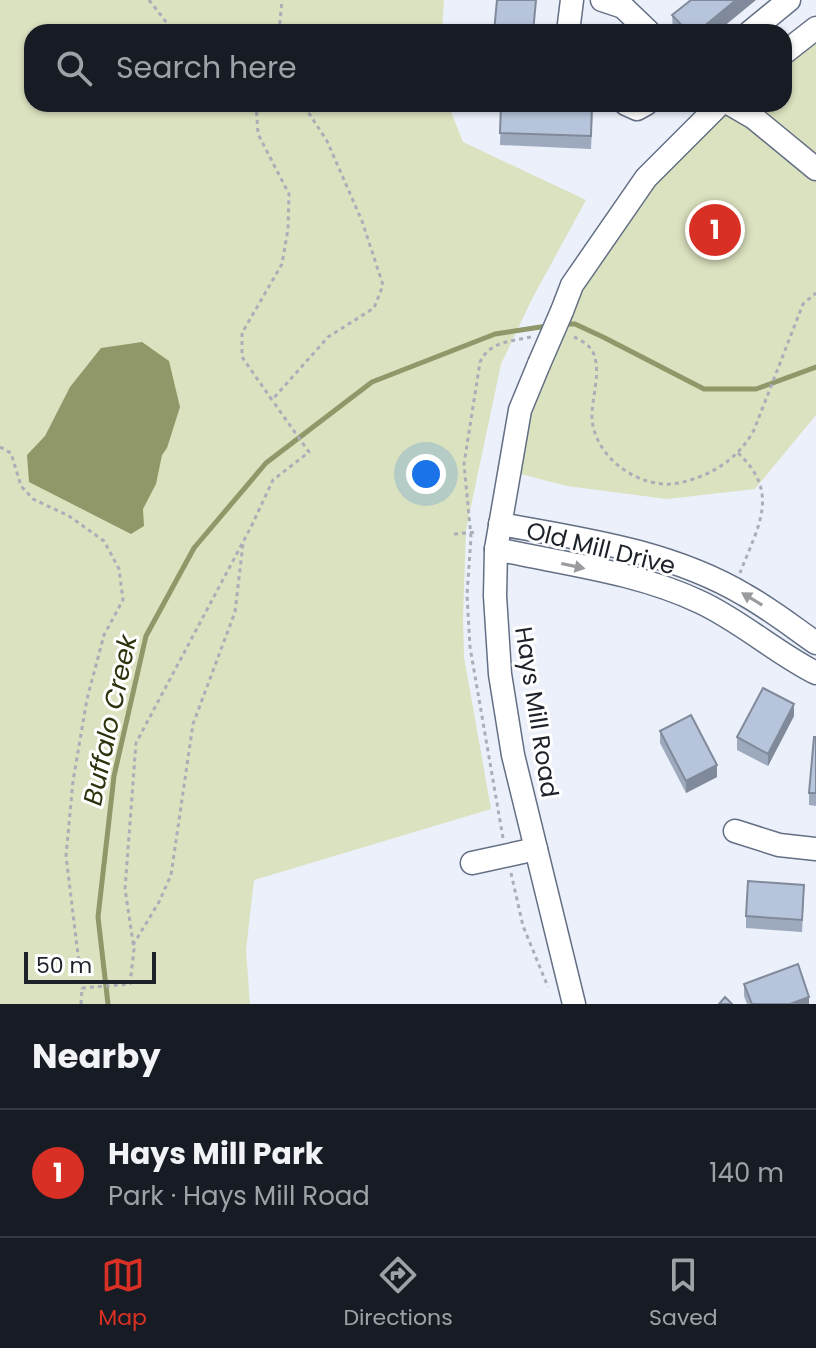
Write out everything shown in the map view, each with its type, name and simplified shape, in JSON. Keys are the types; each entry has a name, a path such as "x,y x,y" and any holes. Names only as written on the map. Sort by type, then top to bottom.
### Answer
{"street":[{"path":"569,24 572,0"},
{"path":"602,0 623,7 641,24"},
{"path":"760,24 789,0"},
{"path":"792,47 816,28"},
{"name":"Hays Mill Road","path":"574,1004 513,755 500,674 495,596 498,535 520,410 572,285 646,178 712,112"},
{"path":"744,112 816,169"},
{"name":"Old Mill Drive","path":"498,535 570,536 670,561 734,589 816,643"},
{"name":"Old Mill Drive","path":"498,535 701,602 816,673"},
{"path":"735,831 779,845 816,849"},
{"path":"472,863 536,849"}],"path":[{"path":"149,0 168,24"},
{"path":"280,24 282,0"},
{"path":"82,988 130,984 133,945 125,889 136,743 273,480 309,452 242,357 242,333 282,264 288,229 289,194 258,134 258,112"},
{"path":"272,400 328,337 374,308 383,285 362,221 327,141 308,112"},
{"path":"0,447 11,453 21,486 33,499 69,516 104,541 119,569 123,600 104,635 87,699 73,781 66,856 75,916 81,1004"},
{"path":"734,589 762,515 763,486 752,465 738,453"},
{"path":"454,534 498,535"},
{"path":"133,945 171,875 193,724 235,612 243,541"}],"shaded area":[{"path":"0,0 444,0 442,24 24,24 24,112 451,112 463,142 586,200 501,364 466,530 464,657 491,809 254,880 246,950 250,1004 0,1004"},
{"path":"816,38 816,415 755,489 667,499 567,486 517,473 532,407 570,301 646,186 720,112 792,112 792,54"},
{"path":"142,342 169,361 180,407 162,455 156,484 143,509 144,526 131,534 29,482 27,455 45,436 70,387 101,348"}],"building":[{"path":"497,0 536,0 534,24 495,24"},
{"path":"691,0 736,0 707,24 680,24 672,15"},
{"path":"501,112 592,112 591,136 500,133"},
{"path":"763,688 794,704 768,754 737,737"},
{"path":"691,715 717,765 686,781 660,731"},
{"path":"814,737 816,793 809,793"},
{"path":"748,881 804,885 802,920 746,916"},
{"path":"798,964 809,997 790,1004 752,1004 744,984"},
{"path":"725,997 732,1004 719,1004"}],"waterway":[{"name":"Buffalo Creek","path":"565,324 575,324 603,337 704,389 756,389 816,367"},
{"name":"Buffalo Creek","path":"108,1004 98,917 114,776 146,636 194,548 266,463 372,382 495,334 547,326"}],"place":[{"name":"Hays Mill Park","path":"715,230"}]}
